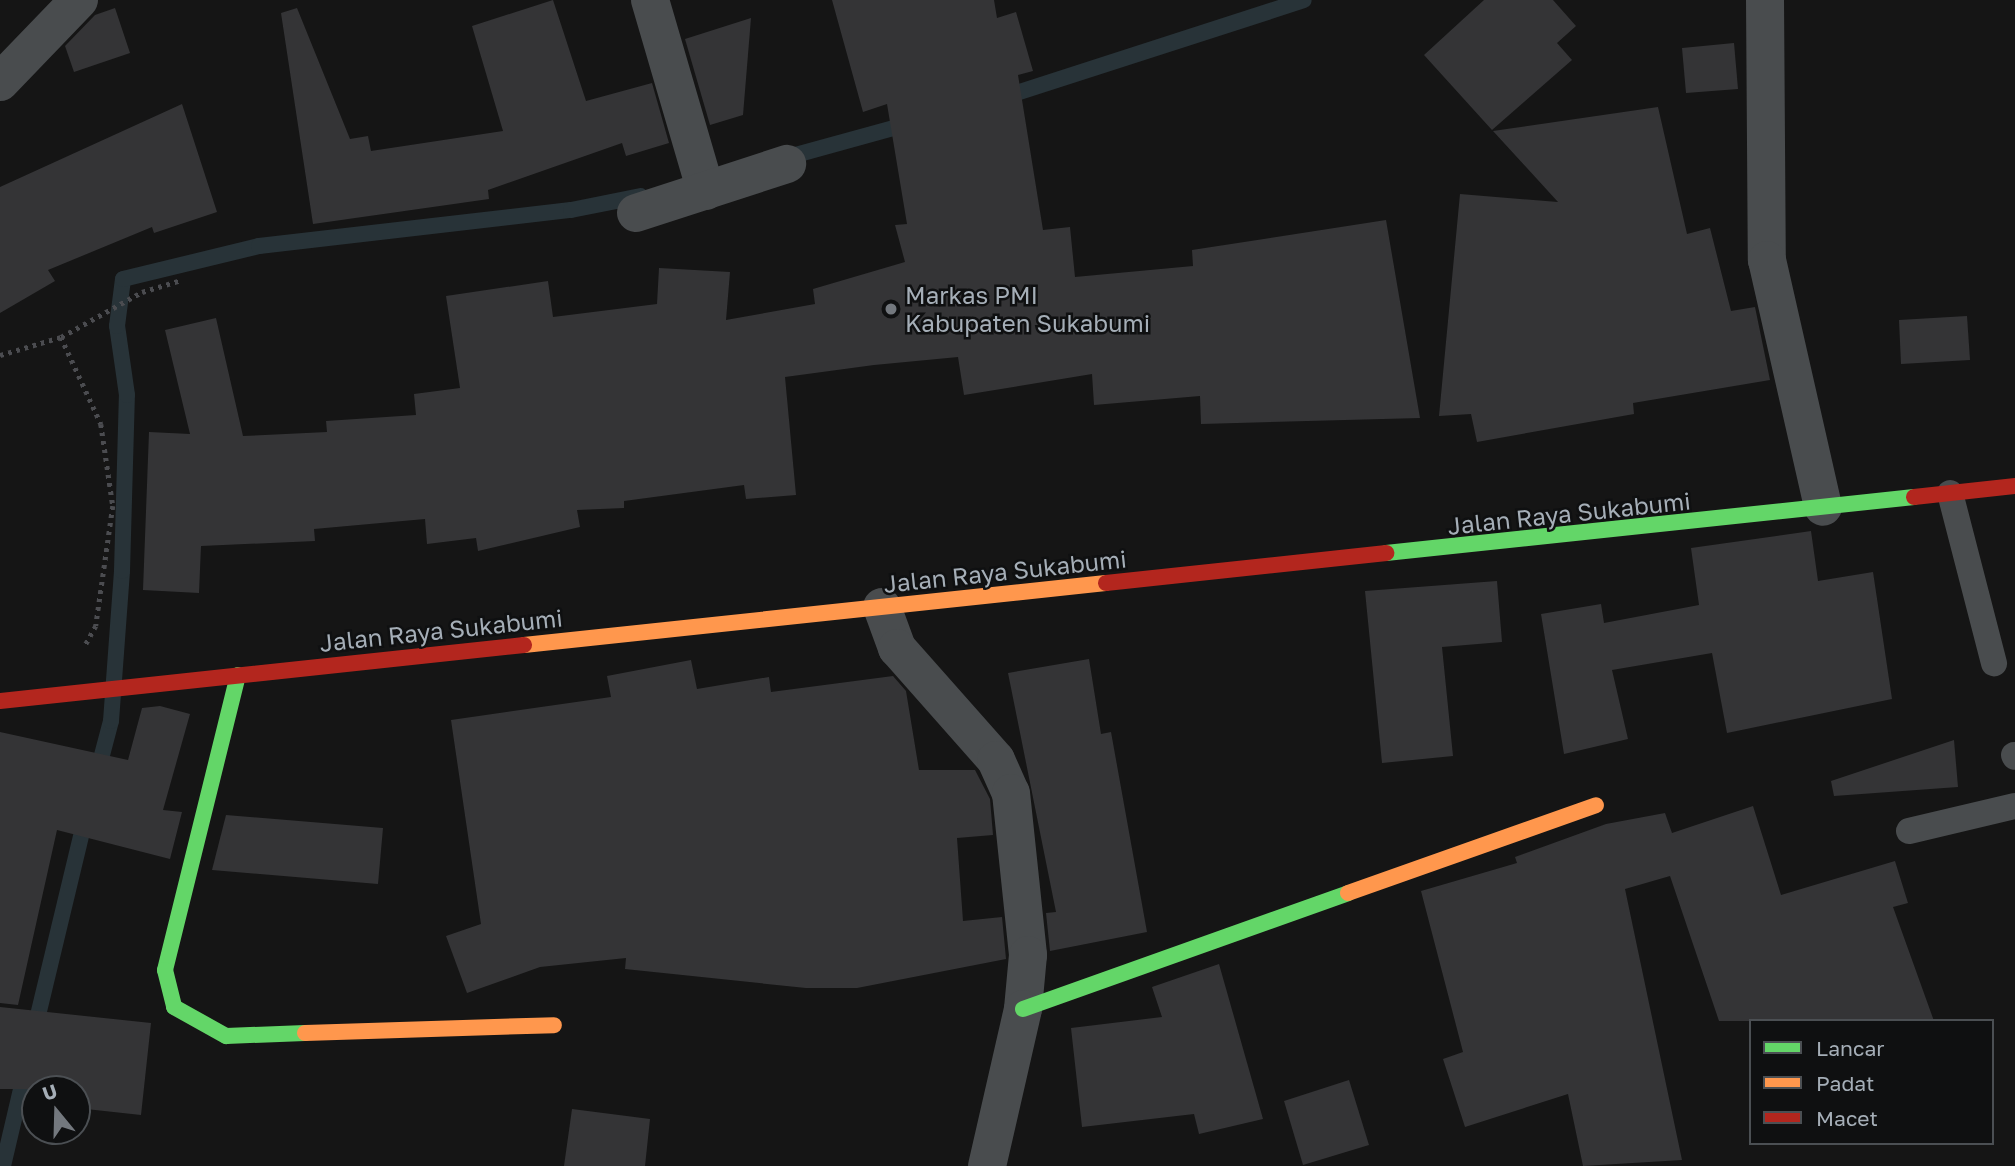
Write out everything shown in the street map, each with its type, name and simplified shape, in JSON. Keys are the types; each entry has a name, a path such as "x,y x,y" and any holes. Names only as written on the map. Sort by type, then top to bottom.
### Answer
{"main road":[{"name":"Jalan Raya Sukabumi","path":"0,701 83,690 2015,486"},
{"path":"238,675 165,970 174,1007 226,1036 554,1025"},
{"path":"1023,1009 1597,805"}],"street":[{"path":"0,82 79,0"},
{"path":"650,0 706,191"},
{"path":"1765,0 1766,247 1823,508"},
{"path":"636,213 787,164"},
{"path":"882,607 897,648 1005,776 1028,934 1023,1009 987,1166"}],"lane":[{"path":"1950,494 1994,663"},
{"path":"1909,831 2015,806"}],"path":[{"path":"0,355 61,337 142,292 178,281"},
{"path":"51,696 96,626 114,506 101,424 61,337"}],"building":[{"path":"553,0 586,101 652,83 669,143 626,156 622,143 488,190 489,199 313,224 281,13 297,8 350,139 368,136 371,151 503,131 472,26"},
{"path":"832,0 994,0 997,18 1016,12 1033,71 1018,75 1043,230 1070,227 1075,277 1193,266 1192,250 1386,220 1420,418 1201,424 1200,396 1094,405 1092,374 964,395 958,357 874,365 785,377 796,495 746,499 744,485 624,501 624,508 577,510 580,527 478,551 476,538 427,544 425,519 314,529 315,541 201,546 199,593 143,590 149,432 190,434 165,330 216,318 243,436 327,432 326,421 416,415 414,394 460,388 446,296 548,281 553,317 657,304 659,268 730,272 726,320 815,304 813,289 905,262 895,225 907,224 887,104 863,112"},
{"path":"1484,0 1553,0 1576,26 1557,43 1572,60 1492,130 1424,55"},
{"path":"115,8 130,53 74,72 65,46 95,15"},
{"path":"751,18 743,115 710,125 685,39"},
{"path":"1734,43 1738,89 1686,93 1682,48"},
{"path":"182,104 217,212 154,233 152,227 48,270 55,281 0,313 0,187"},
{"path":"1658,107 1687,234 1710,228 1731,311 1755,307 1770,380 1633,403 1634,414 1477,442 1471,414 1439,416 1460,194 1558,202 1493,131"},
{"path":"1967,316 1970,360 1901,364 1899,320"},
{"path":"1811,531 1818,581 1873,572 1892,699 1727,733 1712,653 1612,670 1628,739 1564,754 1541,614 1601,604 1604,623 1699,605 1691,548"},
{"path":"1497,581 1502,642 1442,647 1453,756 1382,763 1365,591"},
{"path":"1089,659 1101,734 1111,732 1147,932 1050,951 1046,913 1056,912 1008,673"},
{"path":"691,660 697,689 769,677 771,692 893,676 906,691 919,770 975,770 990,799 993,835 957,838 963,921 1002,917 1006,959 857,988 806,988 625,969 626,958 540,967 467,993 446,936 481,924 451,720 611,697 607,676"},
{"path":"160,706 190,714 163,810 182,812 170,859 57,830 18,1005 0,1003 0,732 128,760 142,708"},
{"path":"1954,740 1958,787 1834,796 1831,781"},
{"path":"1753,806 1781,895 1895,861 1908,903 1893,907 1933,1019 1719,1021 1670,876 1625,889 1682,1160 1583,1166 1568,1094 1465,1127 1443,1059 1463,1052 1421,891 1517,863 1515,857 1606,824 1665,813 1672,833"},
{"path":"226,815 383,828 378,884 212,870"},
{"path":"1219,964 1263,1119 1199,1134 1194,1114 1082,1127 1071,1028 1162,1017 1152,987"},
{"path":"0,1007 151,1023 141,1115 91,1110 91,1075 21,1075 21,1089 0,1089"},
{"path":"1349,1080 1369,1145 1303,1165 1284,1101"},
{"path":"572,1109 650,1119 645,1166 564,1166"}],"waterway":[{"path":"1001,98 1304,0"},
{"path":"781,159 912,123"},
{"path":"97,774 111,721 122,571 127,395 117,326 123,279 259,246 571,210 641,196"},
{"path":"34,1032 86,816"},
{"path":"3,1166 26,1068"}],"traffic: fast":[{"path":"1386,553 1914,497"},
{"path":"238,675 165,970 174,1007 226,1036 305,1033"},
{"path":"1023,1009 1348,893"}],"traffic: slow":[{"path":"524,645 1106,583"},
{"path":"1348,893 1596,805"},
{"path":"305,1033 554,1025"}],"traffic: jam":[{"path":"1914,497 2015,486"},
{"path":"1106,583 1386,553"},
{"path":"0,701 524,645"}],"place":[{"name":"Markas PMI Kabupaten Sukabumi","path":"891,309"}]}
